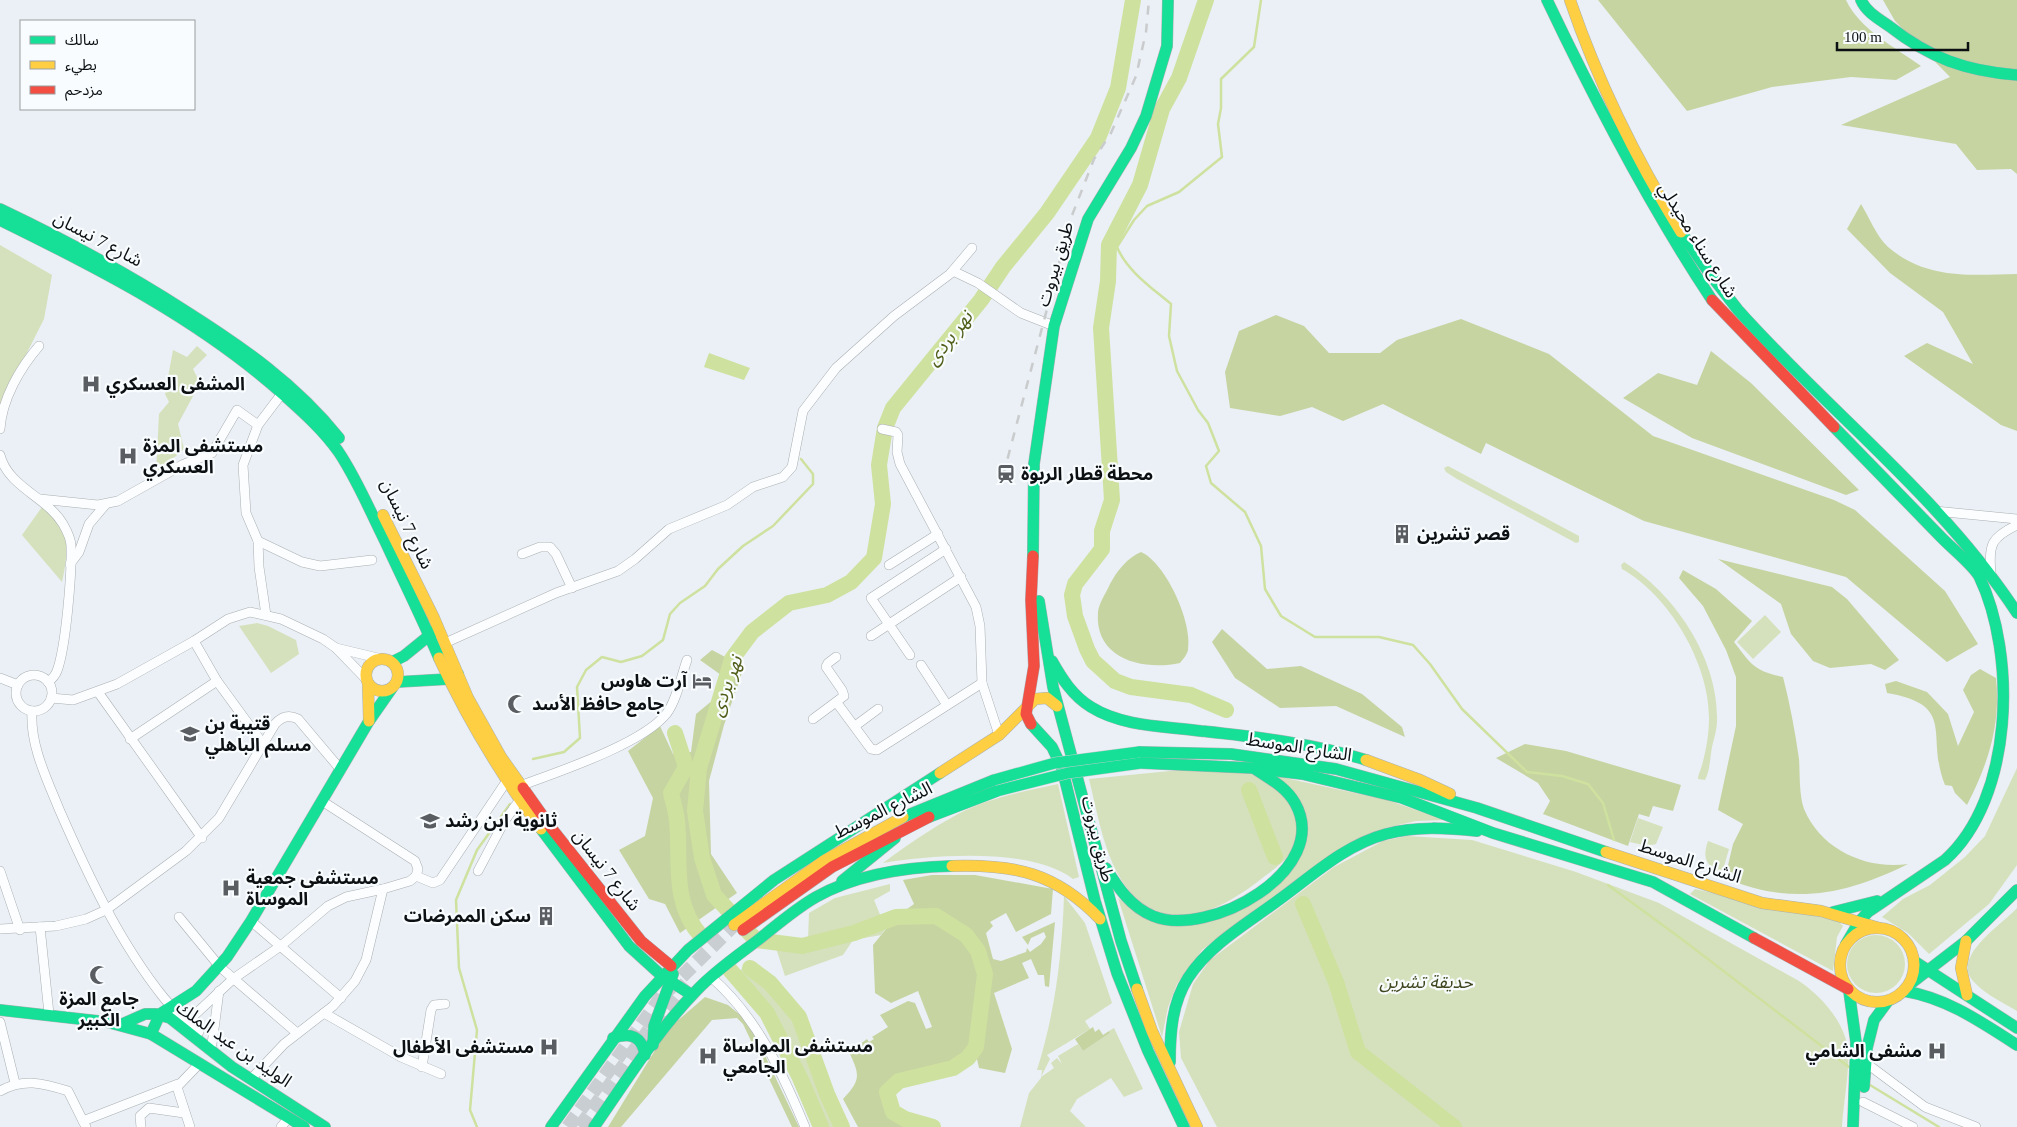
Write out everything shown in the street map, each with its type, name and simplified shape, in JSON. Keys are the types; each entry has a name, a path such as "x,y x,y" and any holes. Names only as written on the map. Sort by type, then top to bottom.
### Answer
{"main road":[{"name":"طريق بيروت","path":"1168,0 1167,46 1146,116 1131,148 1088,220 1054,326 1037,436 1031,600 1034,666 1026,709 1027,720 1052,747 1062,768 1100,919 1124,991 1145,1045 1184,1127"},
{"name":"شارع سناء محيدلي","path":"1547,0 1591,94 1681,253 1717,307 1978,575 1992,595 2012,646"},
{"name":"شارع سناء محيدلي","path":"1570,0 1584,45 1610,102 1667,209 1727,299 1935,511 1991,573 2017,613"},
{"path":"1861,0 1864,7 1907,41 1948,63 1986,74 2017,75"},
{"name":"شارع 7 نيسان","path":"0,209 83,249 140,282 262,362 296,390 334,431 354,460 434,631 473,729 506,782 623,938 666,979 692,995"},
{"name":"شارع 7 نيسان","path":"0,220 78,258 135,290 256,370 283,392 315,423 346,464 434,631 445,643 453,677 520,786 632,931 670,966"},
{"name":"طريق بيروت","path":"1033,556 1057,706 1121,941 1152,1030 1197,1127"},
{"path":"369,721 367,682 369,666 405,657 434,631"},
{"path":"1047,652 1073,693 1101,712 1137,722 1320,747 1350,754 1433,785 1477,808"},
{"path":"151,1034 160,1014 196,991 220,967 251,921 369,721 394,685 398,671 387,660"},
{"path":"367,682 379,691 394,685 453,677"},
{"name":"الشارع الموسط","path":"1057,706 1047,698 1035,699 999,735 788,882 737,929 820,873 860,850 996,786 1056,763 1222,754 1276,759 1336,769 1477,808 1702,885 1762,903 1821,912 1880,928"},
{"name":"الشارع الموسط","path":"1140,758 1302,774 1367,789 1440,810 1493,833 1653,882 1848,990"},
{"path":"1853,1127 1857,1058 1855,1024 1848,990 1839,967 1841,955 1859,922 1892,895 1930,873 1956,850 1989,809 2009,763"},
{"path":"1092,839 1111,878 1121,893 1148,914 1167,922 1180,923 1206,919 1228,911 1247,900 1282,873 1296,856 1302,836 1299,812 1292,797 1252,768"},
{"name":"الشارع الموسط","path":"551,1127 613,1038 666,979 670,966 774,880 849,839 927,806 996,786"},
{"path":"594,1127 645,1055 692,995 805,904 834,888 911,825"},
{"path":"1171,1073 1169,1038 1175,1008 1188,979 1208,955 1232,934 1334,859 1384,834 1433,827 1493,833"},
{"path":"834,888 874,875 941,866 1004,869 1043,876 1060,883 1083,900 1100,919"},
{"path":"1861,1127 1866,1063 1874,1020 1888,1001 2000,912 2017,890"},
{"path":"1821,912 1854,908 1892,895"},
{"path":"1846,944 1860,932 1880,928 1890,930 1906,942 1914,961 1912,977 1906,988"},
{"path":"1966,940 1960,957 1959,969 1967,995"},
{"path":"1914,961 2017,1028"},
{"path":"653,1045 654,1026 666,979"},
{"path":"1906,988 1937,998 2017,1045"},
{"path":"1848,990 1866,1001 1888,1001"},
{"name":"الوليد بن عبد الملك","path":"0,1010 49,1014 120,1025 151,1034 304,1127"},
{"name":"الوليد بن عبد الملك","path":"120,1025 134,1016 147,1012 160,1014 181,1025 219,1058 325,1127"},
{"path":"613,1038 628,1033 636,1036 644,1045 645,1055"}],"street":[{"path":"445,643 572,588 618,571 669,529 727,505 753,487 783,477 789,473 792,467 803,411 836,368 894,316 952,271 972,248"},
{"path":"952,271 978,283 1021,313 1054,326"},
{"path":"0,429 8,396 27,362 39,346"},
{"path":"266,614 259,567 258,541 246,513 243,464 258,425 283,392"},
{"path":"40,499 106,504 123,498 182,465 212,452 238,410 258,425"},
{"path":"882,430 896,432 898,435 897,452 900,464 961,577 978,615 982,683 999,735"},
{"path":"0,455 4,466 12,477 54,512 65,527 71,544 59,666 54,676 48,682"},
{"path":"70,564 79,552 89,524 106,504"},
{"path":"1935,511 2017,519"},
{"path":"1991,573 1990,560 1993,543 2002,532 2017,525"},
{"path":"889,566 938,534"},
{"path":"258,541 302,562 320,566 372,560"},
{"path":"522,554 540,547 550,547 556,554 572,588"},
{"path":"910,655 871,598 946,549"},
{"path":"871,636 961,577"},
{"path":"51,698 73,700 98,692 134,675 235,615 250,612 266,614 295,625 336,648 387,660"},
{"path":"194,641 217,681 263,744"},
{"path":"336,648 367,682"},
{"path":"813,719 842,699 844,694 826,667 836,657"},
{"path":"520,786 622,745 660,720 671,706 687,660"},
{"path":"921,665 946,705"},
{"path":"35,676 48,682 52,693 46,707 32,711 22,706 19,702 17,691 18,685 25,678 35,676"},
{"path":"0,678 18,685"},
{"path":"130,738 217,681"},
{"path":"837,703 871,749 877,750 982,683"},
{"path":"98,692 202,838"},
{"path":"854,726 878,709"},
{"path":"32,711 32,730 35,748 68,830 106,910 158,990 236,1069"},
{"path":"0,929 20,930 71,923 106,910 202,838 219,818 278,721 288,716 301,722 341,770"},
{"path":"416,876 433,883 440,880 506,782"},
{"path":"188,1022 233,979 282,945 334,902 346,897 383,890 410,881 416,876 418,869 415,861 322,801"},
{"path":"478,871 505,820 519,801"},
{"path":"0,871 20,930"},
{"path":"251,1079 272,1056 297,1033 324,1014 356,981 366,960 383,890"},
{"path":"179,917 220,967 297,1033"},
{"path":"251,921 282,945 341,998"},
{"path":"40,927 49,1014"},
{"path":"712,977 741,1007 758,1031 805,1127"},
{"path":"212,1044 219,992"},
{"path":"422,1067 431,1008 434,1005 445,1004"},
{"path":"324,1014 366,1039 422,1067 441,1074"},
{"path":"0,1022 15,1083"},
{"path":"0,1091 15,1083 25,1082 68,1091 85,1124 178,1084 200,1063"},
{"path":"1866,1063 1925,1107 1976,1127"},
{"path":"178,1084 177,1089 190,1127"},
{"path":"1863,1102 1913,1127"},
{"path":"141,1127 140,1116 146,1109 184,1113"},
{"path":"281,1127 288,1117"}],"green space":[{"path":"0,245 52,275 44,319 0,406"},
{"path":"197,346 207,355 193,369 200,383 178,424 184,449 156,473 159,414 169,402 165,394 173,350 187,357"},
{"path":"1448,466 1579,536 1579,542 1576,543 1457,479 1446,472 1444,468"},
{"path":"42,507 58,524 66,541 66,560 62,582 22,535"},
{"path":"1624,562 1643,575 1676,610 1702,652 1716,698 1717,724 1709,769 1705,780 1698,779 1698,775 1702,767 1708,736 1708,698 1695,655 1671,614 1656,596 1640,581 1622,569 1621,565"},
{"path":"1765,615 1781,632 1753,659 1737,642"},
{"path":"257,623 268,626 296,640 299,654 271,673 239,626"},
{"path":"2017,768 2017,865 1989,904 1929,954 1908,933 1882,917 1903,899 1930,885 1965,857 1985,836"},
{"path":"1180,770 1231,771 1260,777 1280,792 1288,802 1294,813 1297,825 1292,850 1276,868 1237,896 1206,911 1190,915 1158,912 1142,903 1130,892 1112,863 1101,829 1089,779"},
{"path":"1276,776 1387,800 1446,820 1416,821 1385,828 1309,870 1202,950 1177,984 1168,1007 1162,1037 1118,898 1142,917 1170,925 1259,897 1305,841"},
{"path":"1058,784 1079,877 1073,879 1055,869 1033,862 981,856 954,856 883,863 910,843 970,808 1007,796"},
{"path":"1638,818 1663,827 1656,844 1647,846 1630,842"},
{"name":"حديقة تشرين","path":"1407,836 1472,840 1576,872 1659,903 1799,981 1830,1010 1837,1019 1846,1039 1848,1066 1842,1127 1217,1127 1181,1058 1179,1032 1193,984 1210,960 1334,867 1383,841"},
{"path":"1708,841 1729,849 1722,873 1712,867 1707,861 1705,852"},
{"path":"890,884 890,891 874,900 881,917 808,939 809,913 835,898"},
{"path":"1695,889 1838,921 1843,926 1837,937 1833,971 1690,894"},
{"path":"1064,896 1085,923 1112,1003 1085,1021 1090,1029 1047,1055 1050,1059 1041,1077 1042,1070 1037,1070 1053,1006"},
{"path":"2017,908 2017,1011 1979,987 1969,973 1968,963 1973,952 1981,942"},
{"path":"888,926 881,935 853,940 843,955 785,976 776,948 801,950"},
{"path":"1870,935 1882,935 1897,943 1905,958 1905,970 1897,985 1882,993 1870,993 1855,985 1847,970 1847,958 1855,943"},
{"path":"742,969 770,984 798,1019 824,1090 842,1127 825,1127 805,1078 769,1011 738,971"},
{"path":"1114,1028 1143,1089 1124,1097 1111,1078 1077,1099 1070,1111 1086,1127 1020,1127 1029,1093 1041,1077 1054,1068 1051,1063 1057,1058 1062,1064 1058,1056 1078,1044 1083,1051 1110,1033 1109,1031"}],"shaded area":[{"path":"1598,0 1846,0 1852,11 1869,29 1921,66 1896,80 1851,77 1772,87 1687,111"},
{"path":"1883,0 2017,0 2017,174 2011,169 1977,170 1956,144 1841,125 1950,77 1895,21"},
{"path":"1861,204 1884,243 1903,258 1918,265 1934,270 1966,275 2017,274 2017,431 2001,425 1904,356 1927,343 1973,364 1943,312 1890,273 1847,229"},
{"path":"1276,315 1304,326 1329,353 1380,353 1397,340 1461,319 1549,354 1653,436 1834,500 1855,510 1945,591 1978,644 1947,662 1846,577 1644,521 1486,443 1481,454 1383,404 1343,421 1312,407 1280,416 1230,408 1225,372 1239,331"},
{"path":"1711,351 1751,383 1859,490 1846,495 1692,438 1623,398 1658,373 1697,385"},
{"path":"709,353 750,368 744,380 704,367"},
{"path":"1141,552 1160,568 1176,595 1182,610 1188,638 1188,650 1180,663 1151,665 1137,663 1124,658 1112,651 1104,641 1099,628 1098,612 1110,584 1123,565"},
{"path":"1718,559 1832,587 1847,599 1899,660 1885,670 1871,664 1830,668 1813,661 1791,634 1781,604"},
{"path":"1683,570 1716,589 1752,621 1734,642 1754,666 1773,675 1783,677 1799,759 1802,803 1812,823 1822,836 1847,854 1877,864 1908,864 1862,883 1818,893 1773,892 1750,887 1725,878 1733,844 1743,824 1718,810 1736,726 1736,677 1726,650 1703,606 1679,578"},
{"path":"1222,629 1267,669 1301,666 1362,694 1402,727 1405,737 1336,706 1280,708 1235,678 1212,642"},
{"path":"712,650 744,667 724,725 709,781 711,854 737,893 680,933 665,904 649,899 619,850 645,836 653,798 628,751 660,726 673,754 691,752 696,714 713,700 721,675 700,660"},
{"path":"1980,669 1996,678 1997,712 1987,759 1967,805 1955,793 1952,786 1945,785 1937,752 1935,725 1931,714 1923,706 1909,698 1887,693 1885,684 1896,681 1927,692 1948,714 1958,746 1974,712 1963,690 1971,675"},
{"path":"1525,744 1566,751 1681,785 1673,811 1653,806 1649,817 1639,814 1628,846 1543,814 1550,801 1538,783 1496,758"},
{"path":"932,875 975,875 1053,889 1051,914 1016,932 1006,913 990,922 993,926 986,933 993,959 1001,961 1026,952 1027,948 1030,952 1041,944 1046,937 1044,932 1031,938 1028,945 1022,937 1055,922 1049,987 1045,986 1044,975 1038,975 1031,959 1022,963 1029,978 994,993 1012,1049 1005,1073 979,1068 974,1046 957,1062 899,1078 884,1090 882,1101 888,1118 911,1127 858,1127 843,1099 853,1087 857,1077 857,1072 849,1052 867,1039 869,1042 874,1039 872,1037 888,1027 880,1015 908,1001 915,1003 926,1029 932,1027 918,991 891,1003 875,993 873,945 896,917 914,904 903,880"},
{"path":"705,997 728,1005 749,1022 799,1127 792,1127 743,1024 737,1018 712,1020 621,1127 608,1127 668,1029"},
{"path":"1093,1027 1095,1032 1099,1029 1103,1035 1109,1031 1110,1033 1083,1051 1075,1039"}],"waterway":[{"name":"نهر بردى","path":"933,1127 905,1119 893,1112 887,1092 899,1081 953,1068 968,1058 976,1047 985,974 978,951 966,935 936,916 896,917 854,933 802,946 756,940 714,895 702,858 695,811 699,768 732,659 752,632 789,603 827,595 851,582 874,558 883,504 879,465 885,428 893,408 981,300 1003,267 1047,213 1098,138 1118,88 1133,0"},
{"path":"1206,0 1179,78 1162,109 1140,185 1109,245 1108,281 1101,328 1112,500 1102,531 1102,549 1075,584 1072,595 1075,616 1087,649 1093,661 1115,681 1131,687 1191,695 1226,710"},
{"path":"1261,0 1254,47 1221,79 1221,108 1218,124 1222,157 1179,192 1147,206 1134,220 1117,247 1121,256 1133,271 1171,304 1169,336 1177,371 1198,410 1208,423 1219,451 1206,466 1211,483 1245,512 1261,546 1265,589 1281,616 1315,637 1379,637 1413,645 1430,664 1462,709 1527,772 1562,776 1588,784 1603,803 1614,840"},
{"path":"533,759 564,752 580,738 577,687 586,670 602,657 621,662 642,656 663,640 670,614 680,603 705,586 718,569 743,546 773,526 813,484 813,474 801,459"},
{"path":"675,733 686,767 671,793 677,820 679,881 685,909 701,936"},
{"path":"1249,790 1275,857"},
{"path":"477,1127 470,1110 477,1030 459,968 456,900 477,850 510,804"},
{"path":"1608,885 1849,1067"},
{"path":"1303,904 1336,982 1358,1052 1454,1127"},
{"path":"750,968 770,983 799,1017 827,1094 842,1127"},
{"path":"730,970 767,1013 800,1078 821,1127"},
{"path":"1870,1085 1939,1127"}],"tunnel":[{"path":"568,1127 662,996 734,925"},
{"path":"580,1127 661,1013 686,983"}],"railway":[{"path":"1003,476 1071,218 1094,159 1111,133 1136,76 1146,32 1149,0"}],"traffic: fast":[{"path":"1033,556 1034,464 1054,326 1088,219 1131,148 1146,116 1167,46 1168,0"},
{"path":"1547,0 1624,153 1667,228 1712,300"},
{"path":"1861,0 1869,12 1919,47 1934,55 1964,66 2017,75"},
{"path":"0,209 116,269 162,296 247,352 305,400 339,438"},
{"path":"0,220 112,277 185,320 253,369 313,422 338,451 357,484 439,658"},
{"path":"1681,232 1738,310 1773,348 1920,493 1955,531 2017,613"},
{"path":"1834,427 1979,576 1991,608 1999,645 2003,684 2002,724 1996,764 1985,801 1968,833 1945,860 1868,912 1859,922 1846,944"},
{"path":"1039,601 1053,687 1121,941 1137,989"},
{"path":"392,662 404,656 436,630"},
{"path":"1052,661 1073,692 1085,703 1103,714 1144,725 1284,741 1326,749 1366,760"},
{"path":"397,682 449,679 458,674"},
{"path":"151,1034 160,1014 196,991 227,957 251,921 369,721 392,688"},
{"path":"1031,724 1052,747 1062,768 1095,901 1117,973 1148,1051 1184,1127"},
{"path":"1139,752 1231,754 1336,769 1477,808 1606,852"},
{"path":"994,780 1055,763 1139,752"},
{"path":"1141,763 1252,768 1302,774 1402,798 1493,833 1653,882 1754,938"},
{"path":"997,791 1068,773 1141,763"},
{"path":"1106,868 1120,890 1138,908 1153,916 1176,920 1204,917 1232,908 1259,893 1281,874 1297,852 1302,828 1295,803 1291,797 1277,784 1255,769"},
{"path":"551,1127 645,996 688,950 774,880 940,773"},
{"path":"903,817 994,780"},
{"path":"929,817 997,791"},
{"path":"541,829 629,946 662,976 692,995"},
{"path":"1170,1062 1173,1018 1178,998 1188,978 1218,944 1330,862 1357,845 1397,831 1420,829 1477,831"},
{"path":"842,881 895,838"},
{"path":"594,1127 655,1039 682,1006 719,970 793,912 832,889 865,877 900,870 952,866"},
{"path":"1909,985 1966,941 2017,890"},
{"path":"1833,912 1877,901"},
{"path":"1914,961 2017,1028"},
{"path":"653,1045 654,1026 673,974"},
{"path":"1849,991 1856,1042 1853,1127"},
{"path":"1904,991 1920,994 1949,1005 2017,1045"},
{"path":"1864,1087 1867,1048 1874,1020 1888,1001"},
{"path":"0,1010 107,1022 151,1034 304,1127"},
{"path":"120,1025 145,1014 156,1014 170,1018 232,1067 325,1127"},
{"path":"613,1038 625,1035 634,1037 641,1043 645,1055"}],"traffic: slow":[{"path":"1570,0 1593,61 1619,119 1633,148 1681,232"},
{"path":"383,515 434,618 468,698 501,757 523,788"},
{"path":"439,658 461,703 486,746 512,788 541,829"},
{"path":"382,659 388,660 393,664 397,669 398,675 397,681 393,686 388,690 382,691 376,690 371,686 367,681 366,675 367,669 371,664 376,660 382,659"},
{"path":"368,683 369,721"},
{"path":"940,773 999,735 1035,699 1047,698 1057,706"},
{"path":"1366,760 1420,780 1450,794"},
{"path":"734,925 825,860 903,817"},
{"path":"1606,852 1762,903 1821,911 1879,928"},
{"path":"952,866 996,867 1033,874 1067,891 1084,903 1100,919"},
{"path":"1877,928 1898,934 1908,944 1914,965 1908,986 1898,996 1877,1002 1856,996 1846,986 1840,965 1846,944 1856,934 1877,928"},
{"path":"1966,941 1961,968 1967,995"},
{"path":"1137,989 1152,1031 1197,1127"}],"traffic: jam":[{"path":"1712,300 1834,427"},
{"path":"1031,724 1026,714 1034,666 1031,600 1033,556"},
{"path":"523,788 552,829 641,941 671,966"},
{"path":"743,930 832,867 929,817"},
{"path":"1754,938 1848,989"}],"place":[{"name":"المشفى العسكري","path":"91,384"},
{"name":"مستشفى المزة العسكري","path":"128,456"},
{"name":"محطة قطار الربوة","path":"1006,474"},
{"name":"قصر تشرين","path":"1402,534"},
{"name":"آرت هاوس","path":"702,681"},
{"name":"جامع حافظ الأسد","path":"517,704"},
{"name":"قتيبة بن مسلم الباهلي","path":"190,734"},
{"name":"ثانوية ابن رشد","path":"430,821"},
{"name":"مستشفى جمعية الموساة","path":"231,888"},
{"name":"سكن الممرضات","path":"546,916"},
{"name":"جامع المزة الكبير","path":"99,975"},
{"name":"مستشفى الأطفال","path":"549,1047"},
{"name":"مشفى الشامي","path":"1937,1051"},
{"name":"مستشفى المواساة الجامعي","path":"708,1056"}]}
